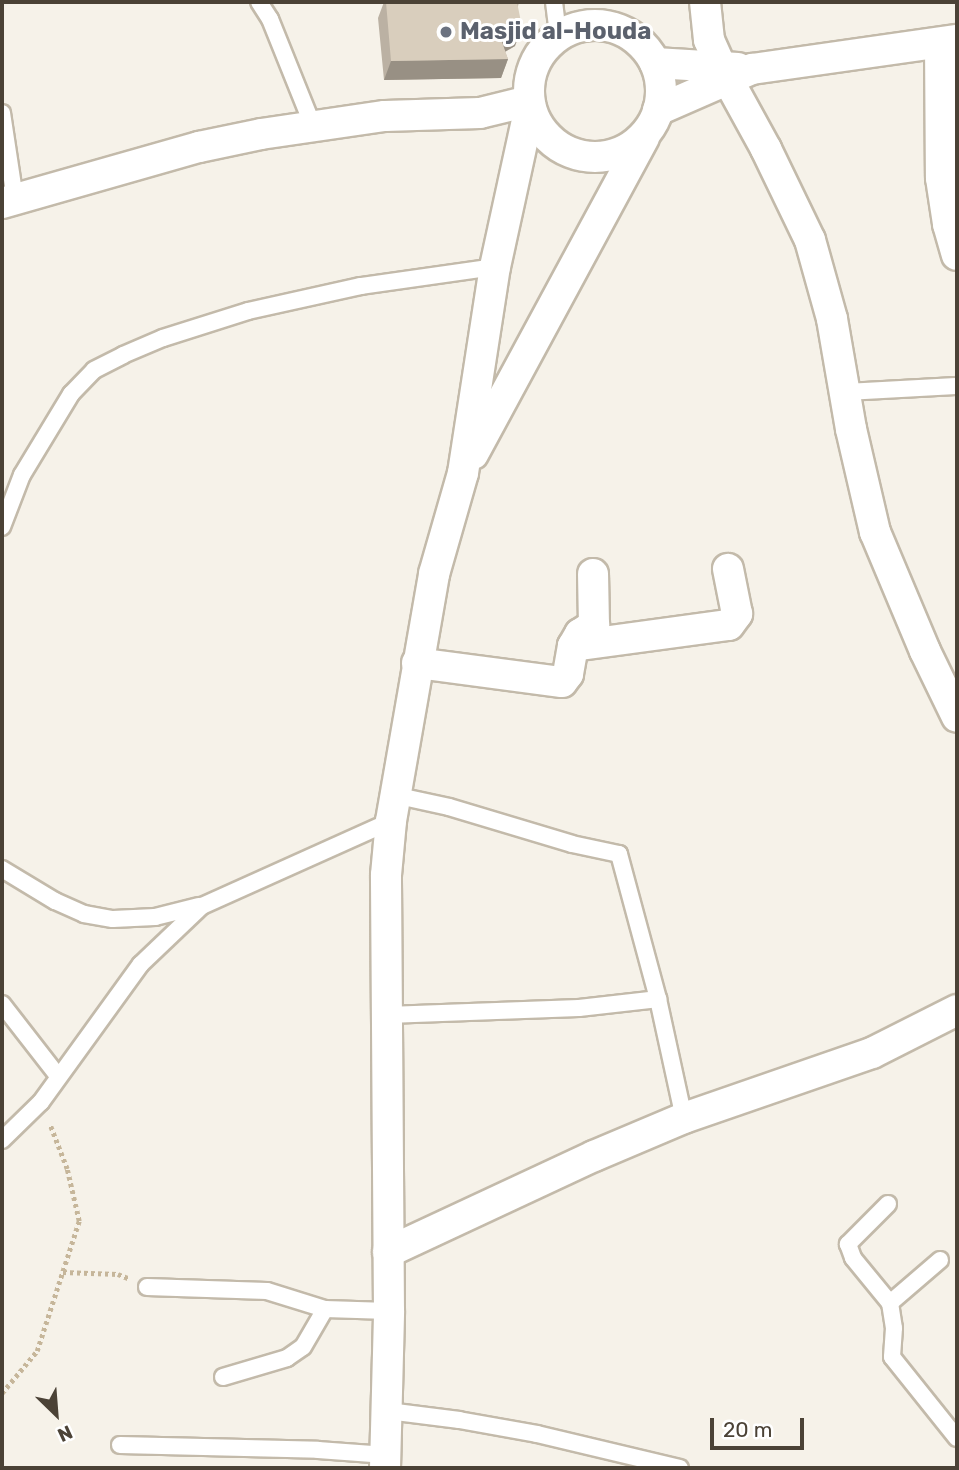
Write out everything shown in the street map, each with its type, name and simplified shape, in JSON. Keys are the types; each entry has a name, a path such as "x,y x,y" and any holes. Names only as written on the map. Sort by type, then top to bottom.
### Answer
{"street":[{"path":"705,2 709,40 733,71 766,149 810,240 832,319 853,442 876,532 925,651 957,717"},
{"path":"386,1462 389,1311 386,875 393,808 434,574 463,473 495,267 529,103 529,82 534,65 558,36 576,28 594,25 613,27 645,47 655,63 661,86 653,120 463,473"},
{"path":"655,63 733,71 949,42 941,178 948,224 957,255"},
{"path":"529,103 537,125 552,142 570,153 592,158 613,155 633,146 653,120 733,71"},
{"path":"9,201 199,147 385,116 480,113 529,103"},
{"path":"573,646 729,625 737,614 728,569"},
{"path":"417,663 562,682 568,674 573,646 580,634 594,625 593,574"},
{"path":"388,1252 594,1156 684,1118 872,1054 957,1010"}],"lane":[{"path":"259,2 270,19 313,126"},
{"path":"554,2 558,36"},
{"path":"2,113 9,201"},
{"path":"2,527 22,475 71,394 94,370 163,338 248,311 361,286 495,267"},
{"path":"845,392 889,387 929,389 957,386"},
{"path":"2,869 55,901 84,914 113,919 155,917 201,906 393,808 449,807 572,844 618,854 658,999 684,1118"},
{"path":"2,1140 41,1102 141,964 201,906"},
{"path":"387,1014 579,1008 658,999"},
{"path":"2,1004 58,1076"},
{"path":"888,1204 848,1244 853,1258 890,1303 894,1328 892,1357 957,1438"},
{"path":"890,1303 940,1260"},
{"path":"147,1287 267,1291 325,1309 389,1311"},
{"path":"223,1377 287,1359 303,1347 325,1309"},
{"path":"388,1411 537,1434 680,1468"},
{"path":"120,1445 318,1450 386,1462"}],"path":[{"path":"2,1393 37,1351 79,1221 68,1169 41,1102"},
{"path":"63,1272 118,1274 147,1287"}],"building":[{"name":"Masjid al-Houda","path":"386,2 517,2 522,27 501,39 508,59 391,61"}],"place":[{"name":"Masjid al-Houda","path":"446,32"}]}
